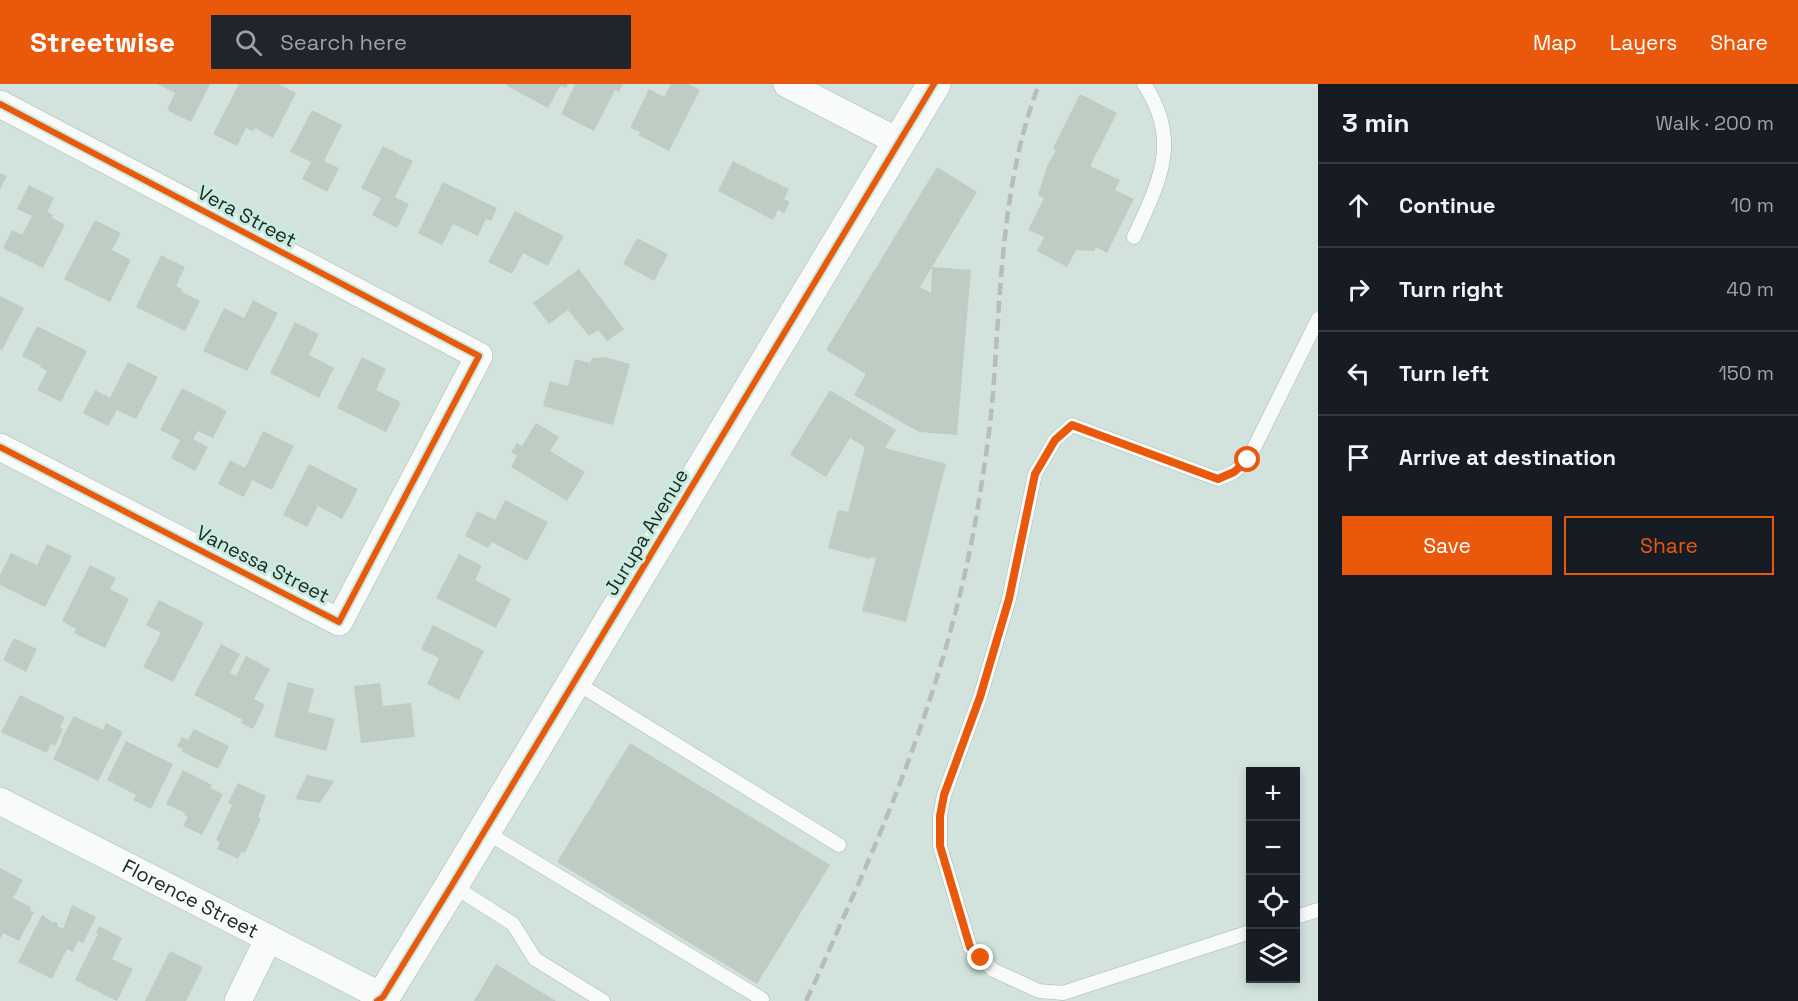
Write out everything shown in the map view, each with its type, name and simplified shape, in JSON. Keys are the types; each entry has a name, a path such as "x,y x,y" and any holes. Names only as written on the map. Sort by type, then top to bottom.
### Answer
{"main road":[{"name":"Jurupa Avenue","path":"381,999 575,682 934,84"}],"street":[{"path":"787,84 900,143"},
{"name":"Vera Street","path":"0,104 479,357"},
{"name":"Vanessa Street","path":"0,447 339,622 479,357"},
{"name":"Florence Street","path":"0,801 269,938 381,999"},
{"path":"238,1001 269,938"}],"lane":[{"path":"1134,237 1159,182 1165,148 1159,117 1144,84"},
{"path":"1246,934 1063,993 1039,991 993,970 970,947 940,846 940,816 944,795 980,697 1009,599 1035,474 1055,440 1072,425 1218,479 1234,472 1248,460 1318,319"},
{"path":"575,682 839,845"},
{"path":"484,831 762,999 761,1001"},
{"path":"452,885 513,924 535,959 603,1001"},
{"path":"1300,916 1318,910"}],"building":[{"path":"157,84 210,84 191,122 167,110 175,93"},
{"path":"239,84 278,84 296,93 273,138 255,128 253,131 246,128 237,146 213,134"},
{"path":"508,84 568,84 566,88 560,86 548,108 507,86"},
{"path":"575,84 623,84 619,92 615,90 594,131 561,114"},
{"path":"671,84 688,84 700,90 669,151 638,135 640,132 630,128 649,89 664,97"},
{"path":"1080,94 1117,113 1090,166 1120,180 1115,190 1134,199 1107,253 1096,247 1094,251 1076,250 1067,267 1037,251 1044,237 1028,230 1044,198 1038,195 1047,166 1056,150 1053,148"},
{"path":"312,110 342,125 324,161 339,168 327,192 302,179 311,162 290,152"},
{"path":"383,146 413,161 395,197 409,204 397,228 372,215 381,198 361,188"},
{"path":"733,161 789,189 784,199 790,202 784,213 778,210 773,220 718,191"},
{"path":"937,167 977,192 932,267 971,270 957,435 919,432 854,395 866,374 826,350","holes":["932,267 931,293 920,287"]},
{"path":"0,173 7,176 0,189"},
{"path":"443,182 497,208 491,221 486,219 478,236 453,224 442,245 418,233"},
{"path":"29,185 54,198 47,212 53,215 52,218 65,225 43,268 3,248 12,230 22,235 32,216 17,209"},
{"path":"515,211 564,236 548,266 523,253 512,274 488,262"},
{"path":"95,220 121,233 112,250 131,260 110,302 64,279"},
{"path":"637,238 668,254 654,281 623,264"},
{"path":"161,255 185,267 176,286 183,290 182,292 200,301 185,331 136,307"},
{"path":"579,269 624,329 607,341 598,330 589,336 568,310 549,324 533,303"},
{"path":"0,296 24,308 2,350 0,349"},
{"path":"253,300 278,313 247,371 203,351 224,308 244,318"},
{"path":"295,322 319,334 309,355 334,368 319,398 270,373"},
{"path":"37,326 87,351 61,402 37,390 47,371 22,356"},
{"path":"362,357 386,369 376,390 401,402 386,432 337,408"},
{"path":"604,357 630,364 613,425 543,406 550,381 568,386 575,359 590,363 592,358"},
{"path":"128,362 158,377 136,419 117,410 108,426 83,413 95,390 110,398"},
{"path":"182,388 227,411 213,438 198,431 193,439 208,447 195,471 171,458 180,440 160,430"},
{"path":"830,390 896,430 885,448 946,464 906,622 862,611 876,558 871,557 870,559 828,548 838,510 848,512 865,447 850,438 826,477 790,455"},
{"path":"536,423 559,437 550,451 585,472 567,501 511,467 517,456 511,452 517,443 522,446"},
{"path":"263,431 294,446 272,490 252,480 244,497 218,484 230,460 245,468"},
{"path":"309,464 358,489 342,519 318,506 307,527 283,515"},
{"path":"505,500 548,522 527,561 492,542 488,548 465,536 477,511 495,520"},
{"path":"47,544 72,556 45,607 0,585 0,575 11,553 37,565"},
{"path":"459,554 482,566 475,580 511,599 496,628 436,598"},
{"path":"90,565 116,578 110,589 129,599 105,648 74,633 76,629 62,621"},
{"path":"159,600 204,623 173,682 143,667 161,633 146,625"},
{"path":"433,625 484,651 459,700 427,684 439,658 421,649"},
{"path":"14,638 37,649 26,672 3,660"},
{"path":"221,644 240,654 230,673 236,676 246,656 270,669 254,699 265,705 253,729 241,723 243,720 194,695"},
{"path":"288,682 314,689 308,712 335,719 326,751 274,737"},
{"path":"380,683 383,706 411,703 415,737 361,743 354,686"},
{"path":"20,695 65,717 60,727 63,729 55,746 51,744 47,753 1,732"},
{"path":"74,716 103,730 106,723 123,732 98,781 53,759"},
{"path":"194,729 229,746 218,769 182,752 183,749 177,746 182,737 188,740"},
{"path":"126,741 173,764 151,809 133,800 136,795 107,780"},
{"path":"630,743 830,865 757,984 557,862"},
{"path":"183,770 212,785 210,788 223,794 202,835 183,826 188,817 184,815 185,813 166,804"},
{"path":"307,775 334,781 320,803 295,799"},
{"path":"238,783 266,796 258,817 261,818 245,853 241,852 238,859 217,849 220,842 216,840 232,805 228,803"},
{"path":"0,868 23,880 13,898 31,907 30,910 34,912 19,941 3,933 0,939"},
{"path":"72,905 96,917 83,943 78,941 73,952 67,949 52,979 18,962 42,915 58,923 57,926 63,929"},
{"path":"99,926 122,938 112,959 133,969 117,1001 75,980 98,934 96,933"},
{"path":"170,951 203,967 186,1001 145,1001"},
{"path":"496,964 556,1001 474,1001"}],"railway":[{"path":"806,1001 867,864 908,763 926,712 957,607 969,554 988,441 1009,202 1016,162 1039,84"}],"cycle path":[{"path":"377,1001 383,997 452,885 934,84"},
{"path":"0,104 479,356 339,622 0,447"}],"route":[{"path":"981,958 970,947 940,846 940,816 944,795 980,697 1009,599 1035,474 1055,440 1072,425 1218,479 1234,472 1248,460"}]}
